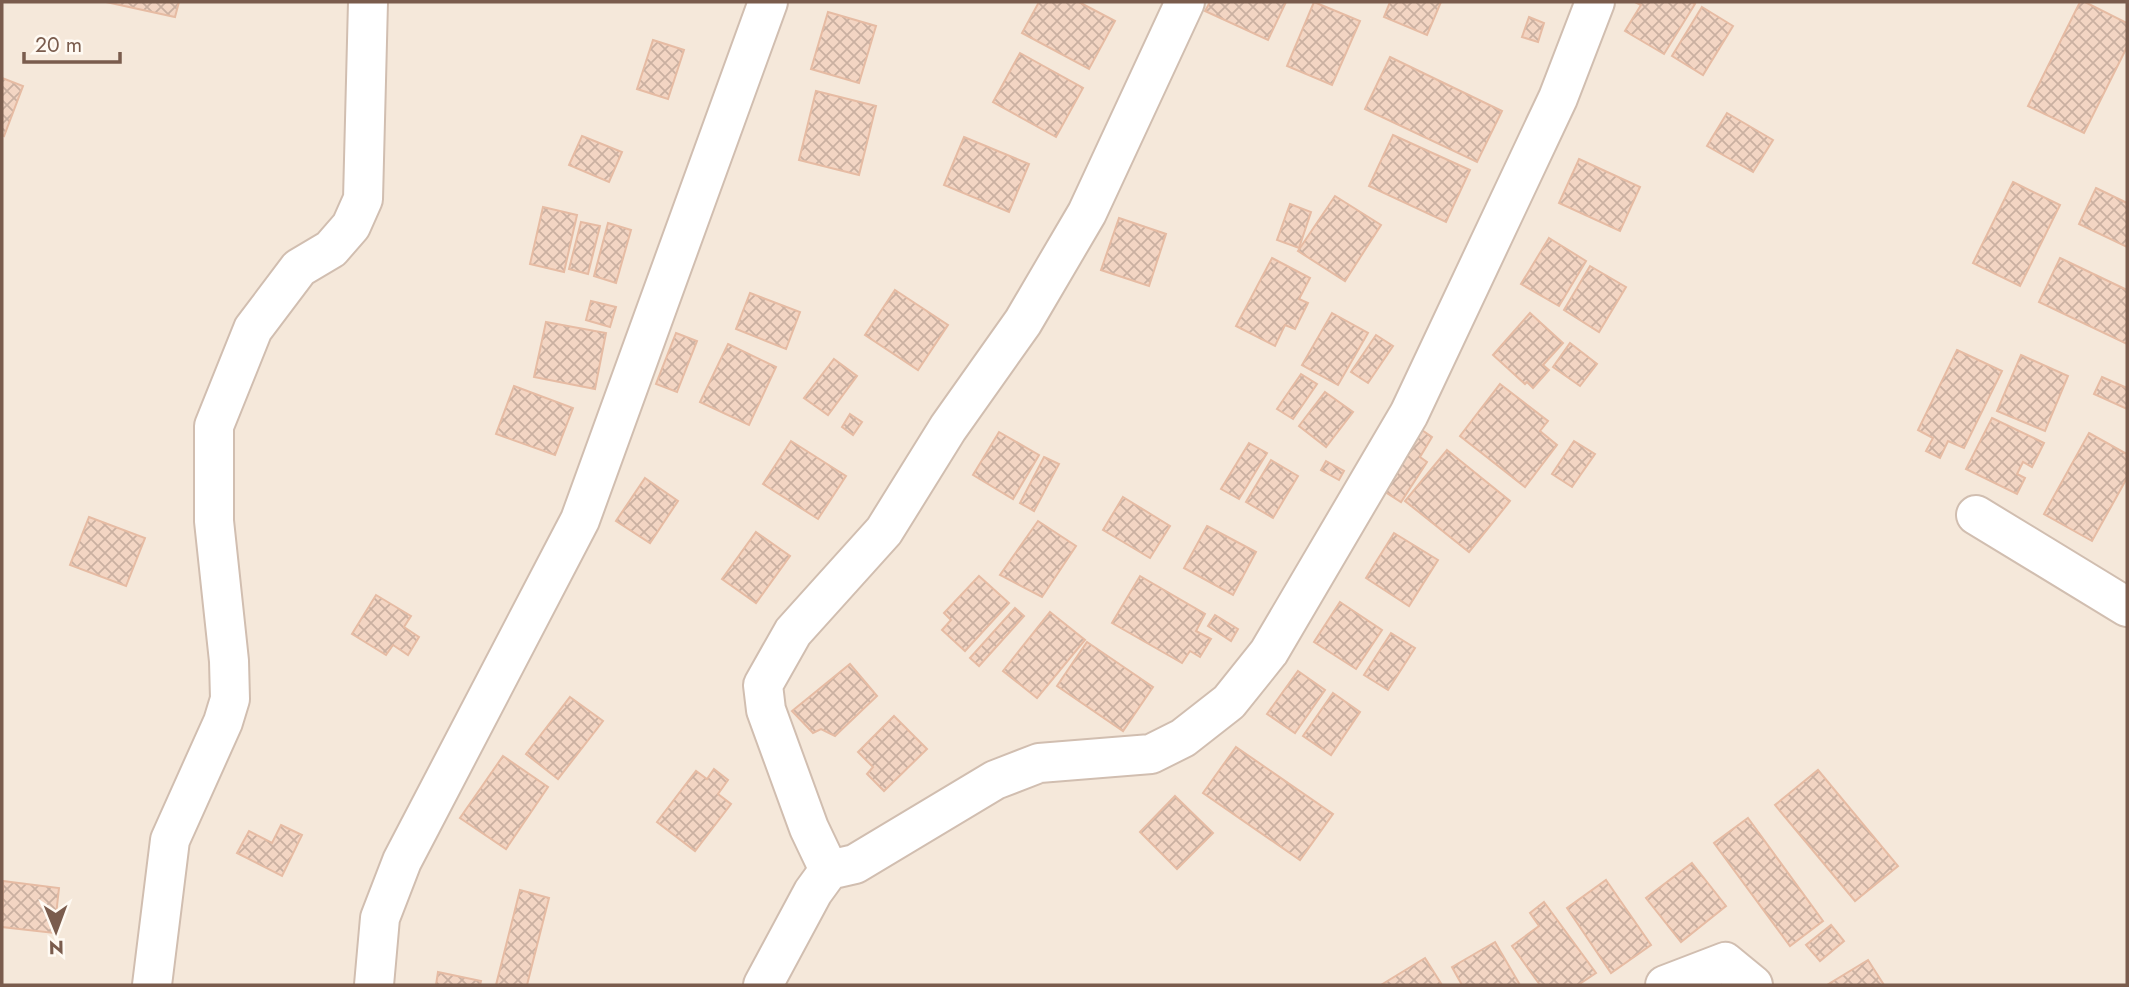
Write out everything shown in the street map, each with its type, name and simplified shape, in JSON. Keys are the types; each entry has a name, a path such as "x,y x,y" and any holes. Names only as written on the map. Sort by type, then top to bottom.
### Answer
{"street":[{"path":"152,985 170,840 223,722 230,699 229,661 214,521 214,426 253,329 299,268 331,249 351,226 363,199 368,2"},
{"path":"374,985 380,918 402,861 580,520 768,2"},
{"path":"829,870 809,828 766,710 763,685 793,632 884,531 948,428 1023,322 1087,213 1185,2"},
{"path":"763,985 813,892 829,870 855,864 995,780 1039,763 1106,760 1151,754 1183,738 1228,702 1269,652 1409,414 1558,98 1595,2"},
{"path":"1976,515 2127,607"},
{"path":"1665,985 1725,962 1753,985"}],"shaded area":[{"path":"2,2 2127,2 2127,985 2,985"}],"building":[{"path":"106,2 179,2 175,17"},
{"path":"1039,2 1079,2 1115,21 1089,69 1022,33"},
{"path":"1210,2 1286,2 1268,40 1205,11"},
{"path":"1314,2 1360,21 1332,85 1287,66"},
{"path":"1390,2 1441,2 1427,35 1384,17"},
{"path":"1635,2 1695,4 1664,54 1625,31 1641,5"},
{"path":"2080,2 2127,23 2127,47 2084,133 2028,106"},
{"path":"1702,7 1733,26 1703,75 1672,56"},
{"path":"828,12 876,26 859,83 811,69"},
{"path":"1529,17 1544,23 1538,42 1522,37"},
{"path":"653,40 684,50 668,99 637,89"},
{"path":"1020,53 1083,88 1056,137 993,102"},
{"path":"1390,57 1502,111 1477,162 1365,109"},
{"path":"2,78 23,86 4,136 2,135"},
{"path":"816,91 876,106 859,175 799,160"},
{"path":"1727,113 1773,140 1753,172 1707,146"},
{"path":"1393,135 1470,170 1446,222 1369,186"},
{"path":"582,136 622,152 609,182 569,165"},
{"path":"964,137 1029,164 1009,212 944,185"},
{"path":"1579,159 1640,187 1620,231 1559,203"},
{"path":"2013,182 2060,205 2020,286 1973,263"},
{"path":"2096,188 2127,203 2127,247 2079,224"},
{"path":"1335,196 1381,225 1345,281 1298,251"},
{"path":"1290,204 1311,212 1299,248 1277,240"},
{"path":"543,207 577,215 564,272 530,264"},
{"path":"1119,218 1166,234 1149,286 1101,270"},
{"path":"581,222 600,226 588,274 569,269"},
{"path":"608,223 631,230 616,283 594,276"},
{"path":"1549,238 1586,261 1559,306 1521,284"},
{"path":"1272,258 1310,278 1299,299 1308,303 1295,329 1285,325 1275,346 1236,326"},
{"path":"2060,258 2127,290 2127,344 2039,302"},
{"path":"1590,266 1626,287 1599,332 1564,310"},
{"path":"895,290 948,325 918,370 865,335"},
{"path":"750,293 800,312 786,349 736,329"},
{"path":"591,301 616,307 610,327 586,320"},
{"path":"1332,313 1368,333 1338,385 1302,365"},
{"path":"1530,313 1563,343 1543,365 1549,370 1533,388 1493,355"},
{"path":"546,322 606,333 595,389 534,377"},
{"path":"676,333 697,341 677,392 656,384"},
{"path":"1376,335 1393,346 1368,383 1351,372"},
{"path":"1570,343 1597,364 1580,386 1553,367"},
{"path":"728,344 776,367 749,425 700,402"},
{"path":"1957,350 2002,371 1964,448 1948,441 1940,458 1926,451 1933,438 1918,430"},
{"path":"2021,355 2068,376 2045,431 1997,411"},
{"path":"834,359 857,376 828,415 804,398"},
{"path":"1301,374 1317,384 1293,419 1277,409"},
{"path":"2102,377 2127,388 2127,409 2094,394"},
{"path":"1500,384 1548,421 1540,431 1557,445 1525,487 1460,436"},
{"path":"514,386 573,408 555,455 496,434"},
{"path":"1325,392 1353,412 1326,447 1299,426"},
{"path":"850,414 862,422 853,435 842,427"},
{"path":"1992,418 2044,443 2032,467 2023,462 2017,474 2025,478 2017,494 1966,469"},
{"path":"1419,428 1432,437 1420,457 1427,462 1401,502 1379,488"},
{"path":"999,432 1039,455 1013,499 973,475"},
{"path":"2089,433 2127,454 2127,478 2092,541 2044,514"},
{"path":"791,441 846,476 818,519 763,484"},
{"path":"1574,441 1595,454 1572,487 1552,474"},
{"path":"1249,443 1267,453 1239,499 1221,489"},
{"path":"1447,450 1510,501 1469,552 1405,501"},
{"path":"1044,457 1059,464 1034,511 1020,503"},
{"path":"1271,460 1298,476 1273,518 1246,502"},
{"path":"1326,461 1344,471 1339,480 1321,470"},
{"path":"645,478 678,501 650,543 616,521"},
{"path":"1123,497 1170,526 1150,558 1103,530"},
{"path":"89,517 145,538 126,586 70,565"},
{"path":"1038,521 1076,546 1042,597 1000,575"},
{"path":"1207,526 1256,552 1233,595 1184,568"},
{"path":"756,532 790,556 756,603 722,579"},
{"path":"1394,533 1438,560 1409,606 1366,578"},
{"path":"979,576 1009,603 965,651 942,630 951,620 944,613"},
{"path":"1140,576 1205,614 1196,631 1211,639 1200,657 1190,651 1182,663 1112,623"},
{"path":"376,595 411,616 404,627 419,637 408,655 393,645 386,655 352,634"},
{"path":"1340,602 1382,630 1356,669 1314,642"},
{"path":"1015,608 1024,616 979,666 970,658"},
{"path":"1050,612 1085,640 1037,698 1003,671"},
{"path":"1215,615 1238,629 1231,641 1208,626"},
{"path":"1391,633 1415,648 1388,690 1364,675"},
{"path":"1087,642 1153,687 1123,731 1057,686"},
{"path":"850,664 877,696 835,736 821,729 813,733 792,711"},
{"path":"1298,671 1325,690 1295,733 1267,714"},
{"path":"1333,693 1360,712 1331,755 1303,736"},
{"path":"570,697 603,721 558,779 526,754"},
{"path":"894,716 927,749 884,791 867,774 873,767 858,752"},
{"path":"1236,747 1333,814 1300,860 1203,793"},
{"path":"503,756 548,787 506,849 460,818"},
{"path":"714,769 728,780 718,794 731,804 695,851 657,822 696,771 707,779"},
{"path":"1818,770 1898,866 1855,901 1775,805"},
{"path":"1175,796 1213,833 1177,869 1140,832"},
{"path":"1748,818 1823,921 1790,946 1714,843"},
{"path":"281,825 302,835 282,876 237,853 249,831 272,843"},
{"path":"1692,863 1726,906 1681,942 1646,898"},
{"path":"1606,880 1651,945 1611,973 1567,908"},
{"path":"3,881 59,888 54,933 2,927"},
{"path":"520,890 549,898 527,985 496,985"},
{"path":"1544,902 1596,973 1578,985 1540,985 1512,946 1539,926 1530,913"},
{"path":"1831,925 1844,941 1820,961 1806,945"},
{"path":"1495,942 1520,985 1462,985 1452,967"},
{"path":"1425,958 1442,985 1381,985"},
{"path":"1868,960 1884,985 1827,985"},
{"path":"438,972 481,981 480,985 436,985"}]}
